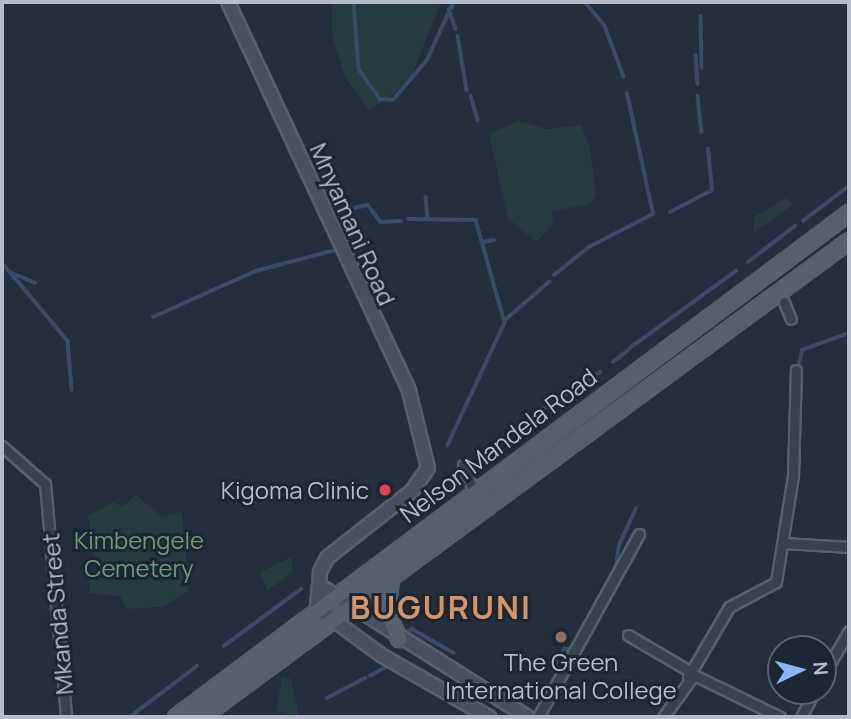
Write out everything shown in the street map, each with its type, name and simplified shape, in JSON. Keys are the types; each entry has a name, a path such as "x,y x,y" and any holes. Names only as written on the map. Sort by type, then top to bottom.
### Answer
{"main road":[{"name":"Nelson Mandela Road","path":"176,717 335,594 849,213"},
{"name":"Nelson Mandela Road","path":"331,622 349,606 849,241"},
{"path":"392,575 387,612 399,639"},
{"path":"202,717 331,622"}],"street":[{"name":"Mnyamani Road","path":"228,2 414,403 428,468 402,500 336,549 320,572 319,585"},
{"path":"784,302 791,319"},
{"path":"663,717 729,607 741,606 763,584 776,582 784,543 796,370"},
{"name":"Mkanda Street","path":"2,446 45,484 66,717"},
{"path":"463,464 474,492"},
{"path":"538,717 639,534"},
{"path":"784,543 849,547"},
{"path":"489,717 331,622 317,608 319,585 399,639 528,717"},
{"path":"837,651 849,631"},
{"path":"628,635 690,675 708,678 780,717"}],"green space":[{"path":"332,2 441,2 409,83 369,110 345,78 332,35"},
{"path":"519,121 546,129 581,125 590,147 596,196 590,204 552,211 553,226 536,242 508,218 489,134"},
{"path":"786,198 793,205 754,232 754,217"},
{"name":"Kimbengele Cemetery","path":"136,495 161,516 182,512 189,591 162,607 126,609 120,596 90,593 88,577 98,573 88,516 114,502 122,507"},
{"path":"292,557 293,572 267,591 260,572"},
{"path":"282,677 291,679 299,717 276,711"}],"waterway":[{"path":"354,2 359,69 380,99 392,100"},
{"path":"585,2 605,26 624,77"},
{"path":"449,9 456,29"},
{"path":"394,99 427,60 449,12"},
{"path":"701,16 702,68"},
{"path":"458,36 467,90"},
{"path":"696,55 698,84"},
{"path":"249,61 275,118"},
{"path":"554,275 589,247 653,214 627,94"},
{"path":"471,96 478,120"},
{"path":"698,96 702,132"},
{"path":"670,212 712,190 708,149"},
{"path":"803,221 849,186"},
{"path":"325,194 329,205"},
{"path":"426,197 428,218"},
{"path":"331,207 333,213 368,205 381,222 401,221"},
{"path":"408,219 476,220 505,323 448,445"},
{"path":"748,262 795,226"},
{"path":"483,242 494,240"},
{"path":"153,317 256,271 339,249"},
{"path":"2,263 15,278"},
{"path":"630,348 736,271"},
{"path":"12,273 35,283"},
{"path":"17,280 68,341 72,390"},
{"path":"504,321 549,282"},
{"path":"360,299 370,321"},
{"path":"798,369 802,350 849,333"},
{"path":"613,362 627,351"},
{"path":"530,418 600,372"},
{"path":"482,453 522,424"},
{"path":"784,506 788,483"},
{"path":"615,577 619,545 636,509"},
{"path":"750,591 771,581"},
{"path":"224,646 301,589"},
{"path":"405,634 412,629 454,653"},
{"path":"553,670 564,649 573,649"},
{"path":"370,676 389,665"},
{"path":"130,717 197,666"},
{"path":"327,698 365,678"}],"place":[{"name":"Kigoma Clinic","path":"385,490"},
{"name":"The Green International College","path":"561,637"}],"district":[{"name":"BUGURUNI","path":"441,607"}]}
